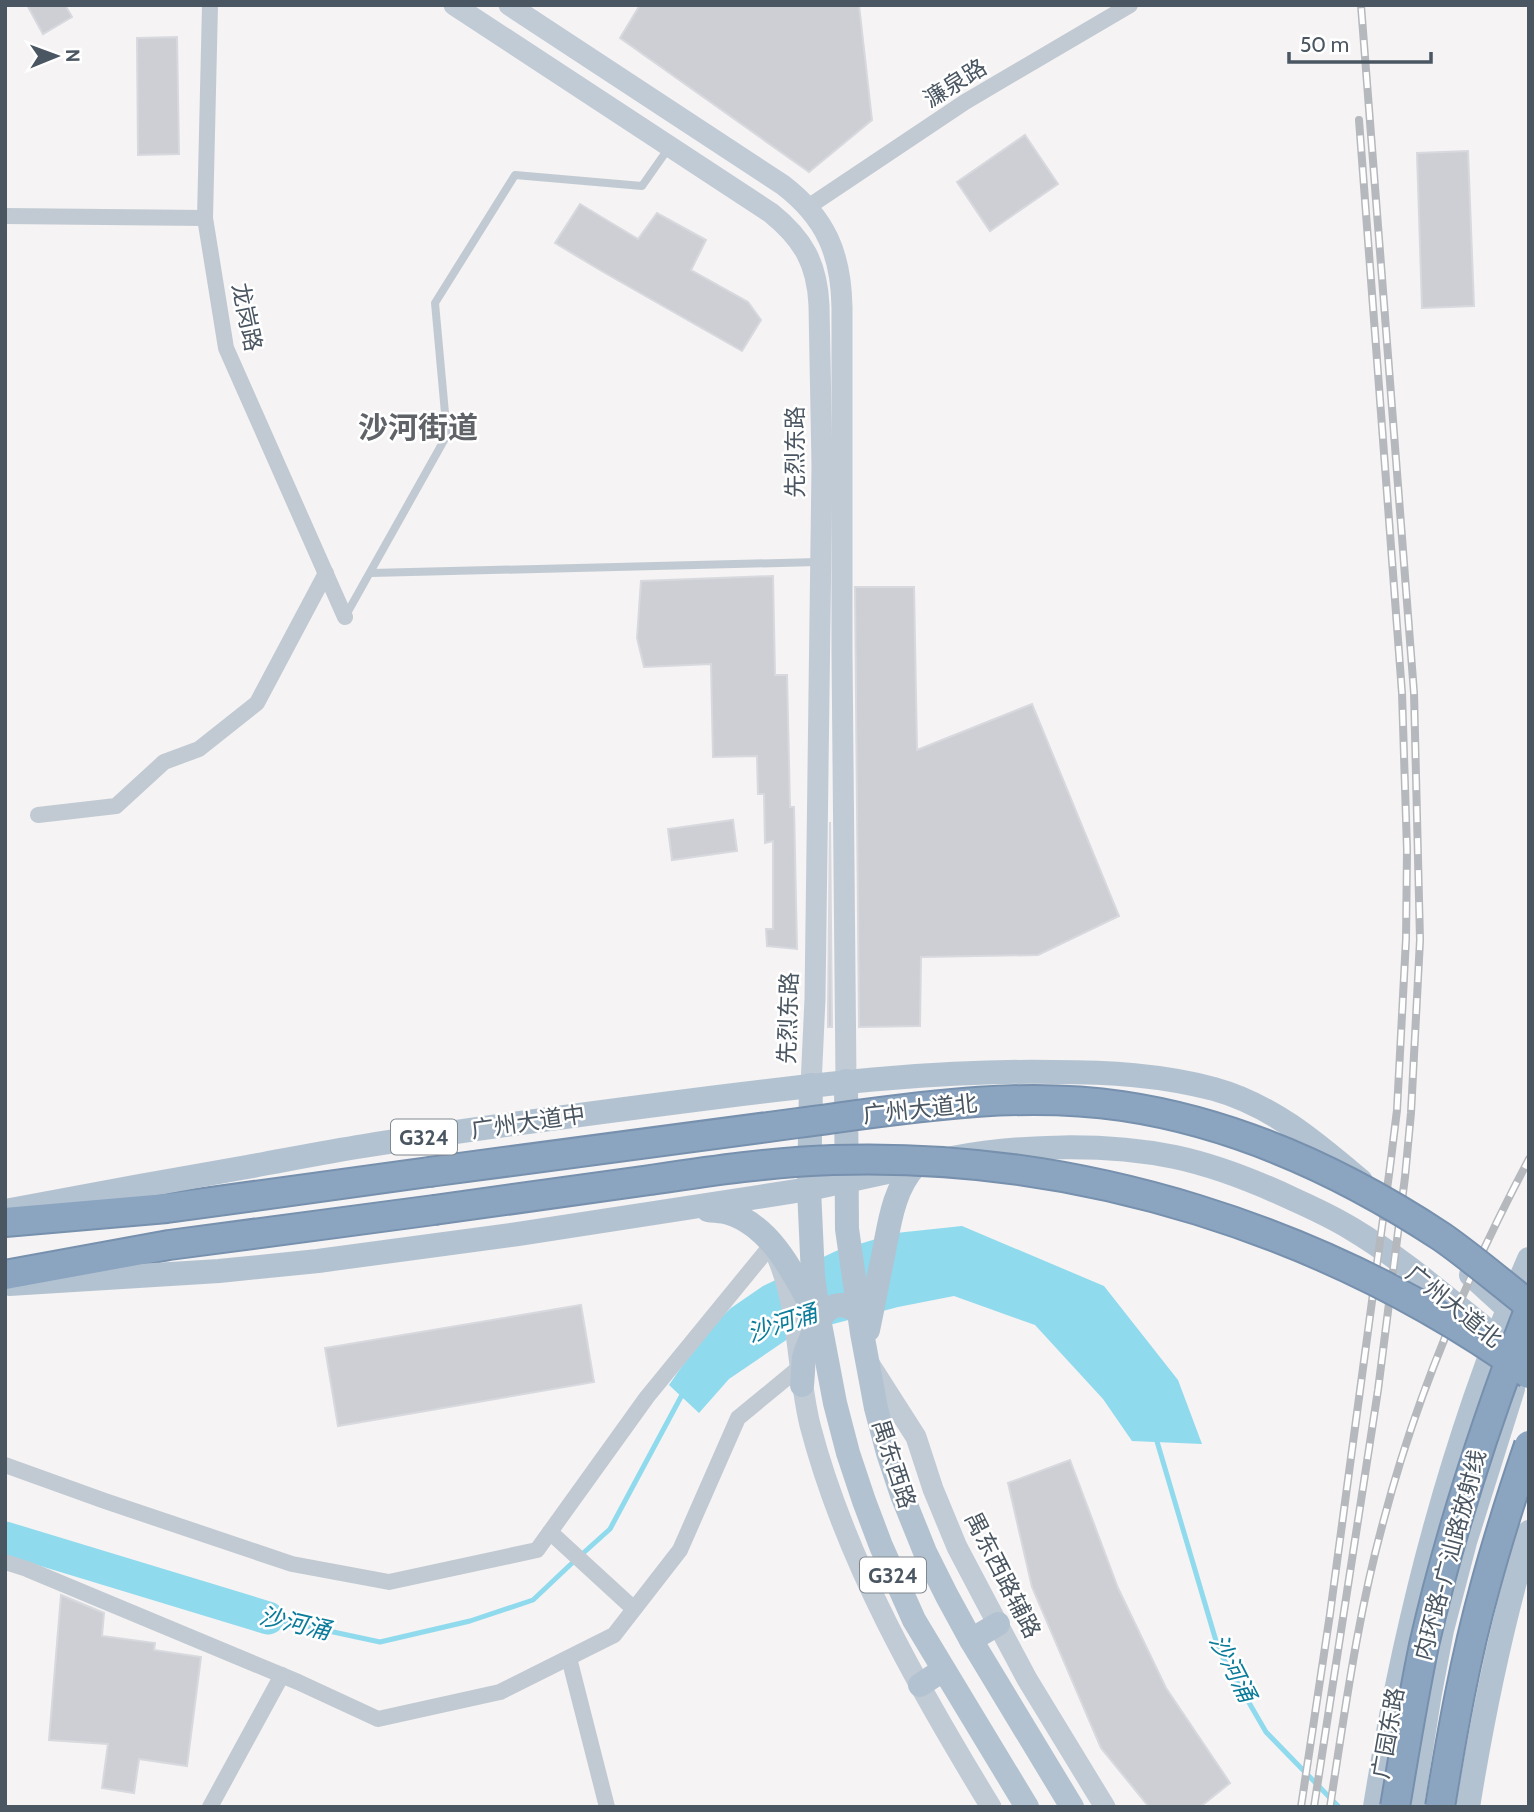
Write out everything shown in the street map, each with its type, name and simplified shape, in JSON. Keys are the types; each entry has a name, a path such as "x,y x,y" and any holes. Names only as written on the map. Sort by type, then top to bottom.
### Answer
{"highway":[{"name":"广州大道北","path":"5,1222 167,1208 949,1104 1003,1101 1084,1102 1121,1106 1230,1132 1331,1173 1380,1198 1443,1239 1516,1317"},
{"name":"广州大道北","path":"5,1275 169,1245 719,1170 834,1160 926,1161 1038,1173 1091,1182 1213,1214 1326,1258 1412,1301 1488,1345 1526,1362"},
{"name":"内环路-广汕路放射线","path":"1382,1806 1441,1577 1516,1317"},
{"name":"内环路-广汕路放射线","path":"1440,1807 1460,1695 1484,1590 1529,1445"}],"main road":[{"name":"广州大道北","path":"846,1082 946,1074 1092,1072 1178,1081 1250,1101 1277,1115 1310,1138 1402,1213 1516,1317 1526,1362"},
{"name":"广州大道中","path":"5,1211 361,1146 578,1114 846,1082"},
{"name":"禺东西路","path":"846,1082 847,1229 865,1298 866,1355 888,1453 925,1552 947,1596 1072,1807"},
{"name":"禺东西路","path":"811,1085 809,1189 812,1309 835,1403 864,1501 908,1608 1027,1807"},
{"name":"广州大道北","path":"690,1208 809,1189 985,1153 1080,1148 1146,1152 1177,1158 1260,1183 1350,1227 1375,1243 1516,1317"},
{"path":"801,1376 812,1309 824,1312 831,1307 842,1305 852,1308 865,1298 900,1189 916,1165"},
{"name":"G324","path":"5,1284 180,1274 292,1264 690,1208 730,1213 753,1225 790,1268 812,1309"},
{"name":"广园东路","path":"1382,1806 1399,1674 1426,1562 1476,1392 1516,1317 1529,1259"},
{"path":"1412,1807 1430,1693 1465,1542 1512,1394 1526,1362"},
{"path":"1427,1807 1440,1720 1461,1613 1486,1517 1529,1385"},
{"path":"1468,1807 1479,1737 1529,1532"},
{"path":"971,1640 998,1624"},
{"path":"919,1685 943,1670"}],"street":[{"name":"龙岗路","path":"210,5 205,218 226,348 345,617"},
{"name":"先烈东路","path":"454,5 783,223 803,245 814,270 818,284 820,318 822,466 831,563 846,1082"},
{"name":"先烈东路","path":"509,5 783,185 808,207 828,235 834,250 841,289 811,1085"},
{"name":"濂泉路","path":"808,207 965,102 1130,5"},
{"path":"5,216 205,218"},
{"path":"38,815 116,806 164,762 199,749 257,703 326,573"},
{"path":"5,1465 292,1564 389,1582 537,1550 554,1536 647,1397 772,1244"},
{"path":"812,1309 795,1332 810,1425 830,1487 848,1537 898,1644 991,1807"},
{"name":"禺东西路辅路","path":"866,1355 916,1437 933,1489 957,1546 1027,1679 1105,1807"},
{"path":"5,1562 282,1675 378,1719 500,1692 614,1635 680,1550 738,1418 801,1376"},
{"path":"554,1536 634,1609"},
{"path":"569,1658 607,1807"},
{"path":"210,1807 282,1675"}],"lane":[{"path":"345,617 447,435 435,303 515,175 642,186 670,146"},
{"path":"371,573 831,563"}],"water":[{"path":"962,1226 1104,1286 1178,1380 1202,1444 1132,1441 1103,1399 1035,1325 954,1296 898,1307 795,1334 729,1379 699,1413 669,1385 705,1333 731,1308 763,1286 836,1251 896,1233"}],"building":[{"path":"27,5 65,5 72,17 43,34"},
{"path":"640,5 859,5 872,120 809,172 620,38"},
{"path":"177,37 179,154 138,155 137,38"},
{"path":"1025,135 1058,184 990,231 957,182"},
{"path":"1468,151 1474,306 1422,308 1417,153"},
{"path":"580,204 638,239 657,213 706,240 691,270 748,302 761,320 742,351 555,243"},
{"path":"773,576 775,675 787,675 790,807 794,807 797,949 767,946 766,929 773,929 773,841 765,843 764,794 758,794 757,756 713,757 711,664 644,667 637,638 641,581"},
{"path":"855,587 914,587 917,750 1032,704 1119,916 1038,955 921,957 920,1026 859,1027"},
{"path":"733,820 737,851 672,860 668,829"},
{"path":"830,822 832,1027 828,1027 828,1008"},
{"path":"581,1305 594,1382 338,1426 325,1348"},
{"path":"1070,1460 1118,1588 1166,1688 1230,1783 1200,1807 1149,1807 1101,1748 1032,1587 1008,1483"},
{"path":"61,1595 104,1613 102,1636 155,1643 154,1650 201,1657 187,1766 139,1759 134,1793 102,1788 108,1744 49,1740"}],"waterway":[{"name":"沙河涌","path":"268,1618 380,1642 470,1621 533,1600 610,1529 683,1393"},
{"name":"沙河涌","path":"1156,1438 1219,1651 1266,1732 1339,1807"},
{"name":"沙河涌","path":"5,1538 268,1618"}],"railway":[{"path":"1314,1807 1378,1390 1405,1177 1420,940 1414,693 1361,5"},
{"path":"1301,1807 1330,1614 1397,1110 1406,939 1407,850 1402,693 1359,120"},
{"path":"1330,1807 1359,1626 1397,1472 1446,1335 1485,1246 1529,1159"}],"district":[{"name":"沙河街道","path":"418,427"}]}
